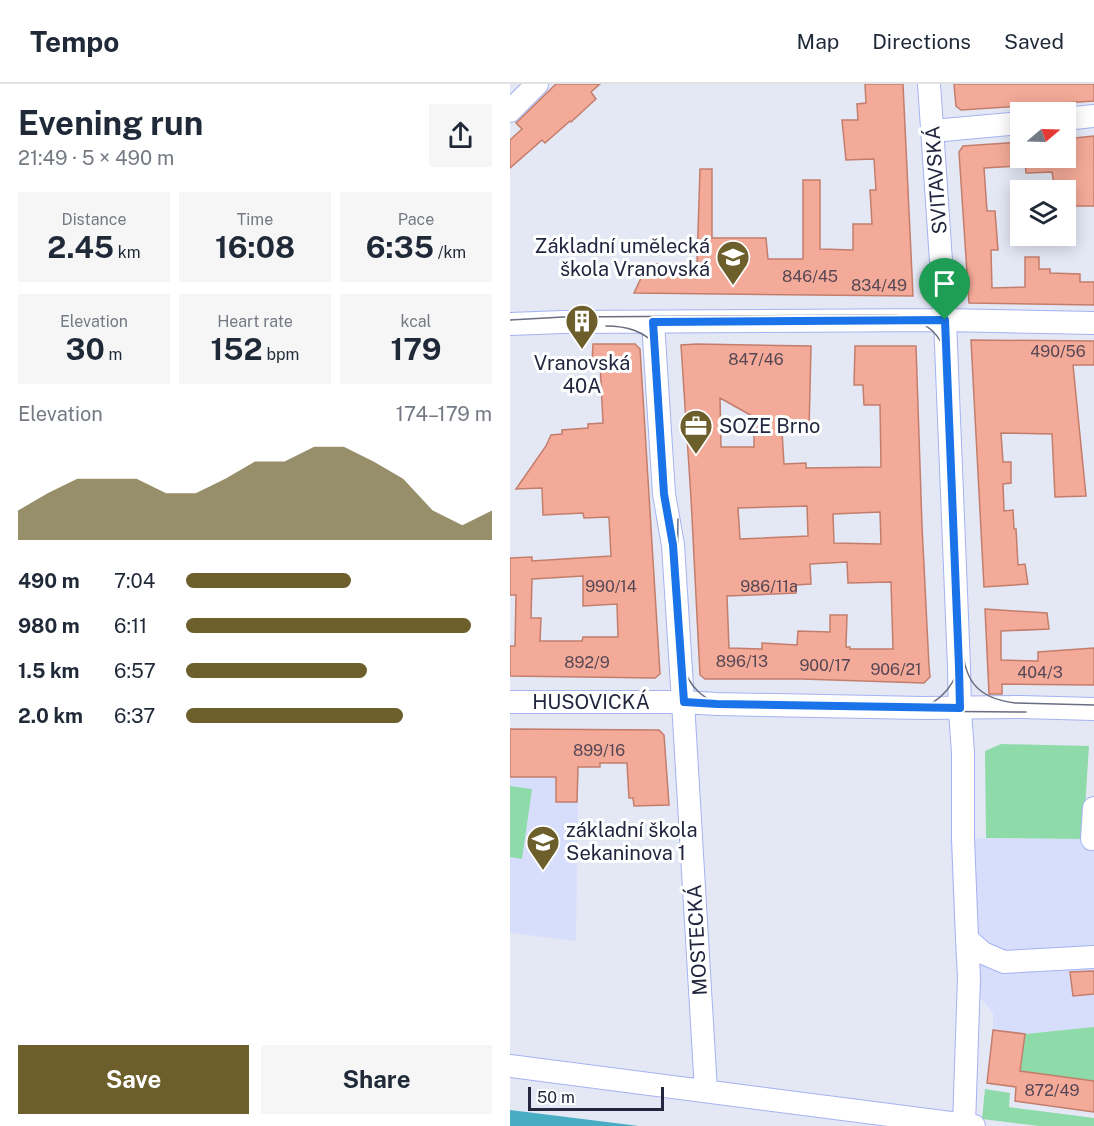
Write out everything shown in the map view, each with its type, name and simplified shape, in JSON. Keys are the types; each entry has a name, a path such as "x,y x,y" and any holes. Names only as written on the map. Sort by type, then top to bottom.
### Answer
{"street":[{"path":"510,111 537,84"},
{"name":"SVITAVSKÁ","path":"929,84 945,320 963,753 963,838 969,978 969,1125"},
{"path":"1076,118 1094,116"},
{"path":"933,131 1010,124"},
{"path":"510,324 563,322 654,329 945,320 1094,323"},
{"name":"MOSTECKÁ","path":"654,329 664,494 673,545 684,702 706,1091"},
{"name":"HUSOVICKÁ","path":"510,702 684,702 1094,709"},
{"path":"1092,839 1094,808"},
{"path":"967,939 983,953 1004,962 1094,957"},
{"path":"510,1066 969,1125"}],"shaded area":[{"name":"základní škola Sekaninova 1","path":"510,729 579,729 576,941 510,933"},
{"path":"950,838 1094,839 1094,1027 1025,1034 993,1030 993,1013 961,978 956,960"}],"green space":[{"path":"1001,744 1089,746 1083,839 986,838 985,751"},
{"path":"510,786 532,789 522,859 510,857"},
{"path":"1094,1027 1094,1081 1018,1071 1025,1034"},
{"path":"985,1089 1010,1093 1009,1107 1094,1118 1094,1126 1039,1126 982,1119"}],"water":[{"path":"510,1110 639,1126 510,1126"}],"building":[{"path":"556,84 600,84 591,92 596,99 545,143 542,140 510,168 510,140 522,129 516,123"},
{"path":"865,84 903,84 913,296 634,293 641,278 641,264 697,264 700,169 712,169 712,238 766,238 768,259 803,259 803,180 820,180 820,249 853,250 853,224 872,224 870,190 876,190 874,159 846,160 842,120 858,120 857,104 866,103"},
{"path":"954,84 1094,84 1094,101 1010,102 1010,107 961,110 956,106"},
{"path":"1094,136 1094,206 1076,206 1076,180 1053,180 1052,172 1026,173 1026,168 1076,168 1076,138"},
{"path":"1010,143 1010,167 984,168 987,211 995,211 998,250 991,250 992,288 1025,287 1025,257 1039,257 1039,269 1050,269 1050,273 1080,274 1080,282 1094,282 1094,305 969,303 959,152 963,146"},
{"path":"971,340 1094,341 1094,365 1073,365 1086,496 1055,497 1052,434 1001,433 1003,462 1011,462 1011,483 1003,484 1004,511 1013,510 1018,565 1025,564 1028,584 984,587"},
{"path":"593,344 635,344 640,349 660,674 655,678 510,676 510,646 515,646 516,595 510,595 510,558 532,557 532,561 611,556 609,517 584,518 583,513 543,515 542,488 516,489 551,435 562,434 562,430 588,428 588,424 603,423 600,362 592,362","holes":["583,576 583,606 617,604 618,637 583,637 582,641 540,641 541,618 531,618 532,579"]},
{"path":"681,345 811,346 809,431 782,432 784,464 806,463 806,468 881,467 880,405 864,405 863,385 854,385 855,346 916,346 930,677 924,683 705,679 700,675","holes":["720,398 754,417 754,447 721,447","807,506 808,536 740,539 738,508","880,512 881,544 834,543 833,514","847,562 848,583 891,582 893,649 850,649 846,647 847,615 830,615 830,632 798,631 797,645 762,643 762,649 729,648 727,596 796,593 796,585 811,584 810,564"]},
{"path":"985,609 1047,613 1049,629 1001,631 1001,660 1038,661 1038,652 1094,648 1094,685 1002,684 1002,694 989,694"},
{"path":"510,729 659,730 664,735 669,805 634,806 633,798 629,798 627,763 600,763 600,767 578,767 577,802 556,802 556,777 510,777"},
{"path":"1094,971 1094,994 1073,996 1070,972"},
{"path":"993,1030 1025,1034 1020,1071 1094,1081 1094,1112 1015,1101 1016,1087 987,1083"}],"tram line":[{"path":"510,320 563,317 896,315 925,325 937,336 949,363 961,640 962,653 969,675 981,691 1001,700 1015,703 1094,705"},
{"path":"606,326 635,330 658,347"},
{"path":"678,519 677,589 682,661 688,679 700,693 715,703 734,707 1026,712"},
{"path":"917,709 934,701 947,690 956,675 961,657"}],"place":[{"name":"Základní umělecká škola Vranovská","path":"733,286"},
{"name":"Vranovská 40A","path":"582,350"},
{"name":"SOZE Brno","path":"696,455"},
{"name":"základní škola Sekaninova 1","path":"543,871"}],"route":[{"path":"945,320 960,708 684,702 673,545 664,494 653,322 945,320"}]}
